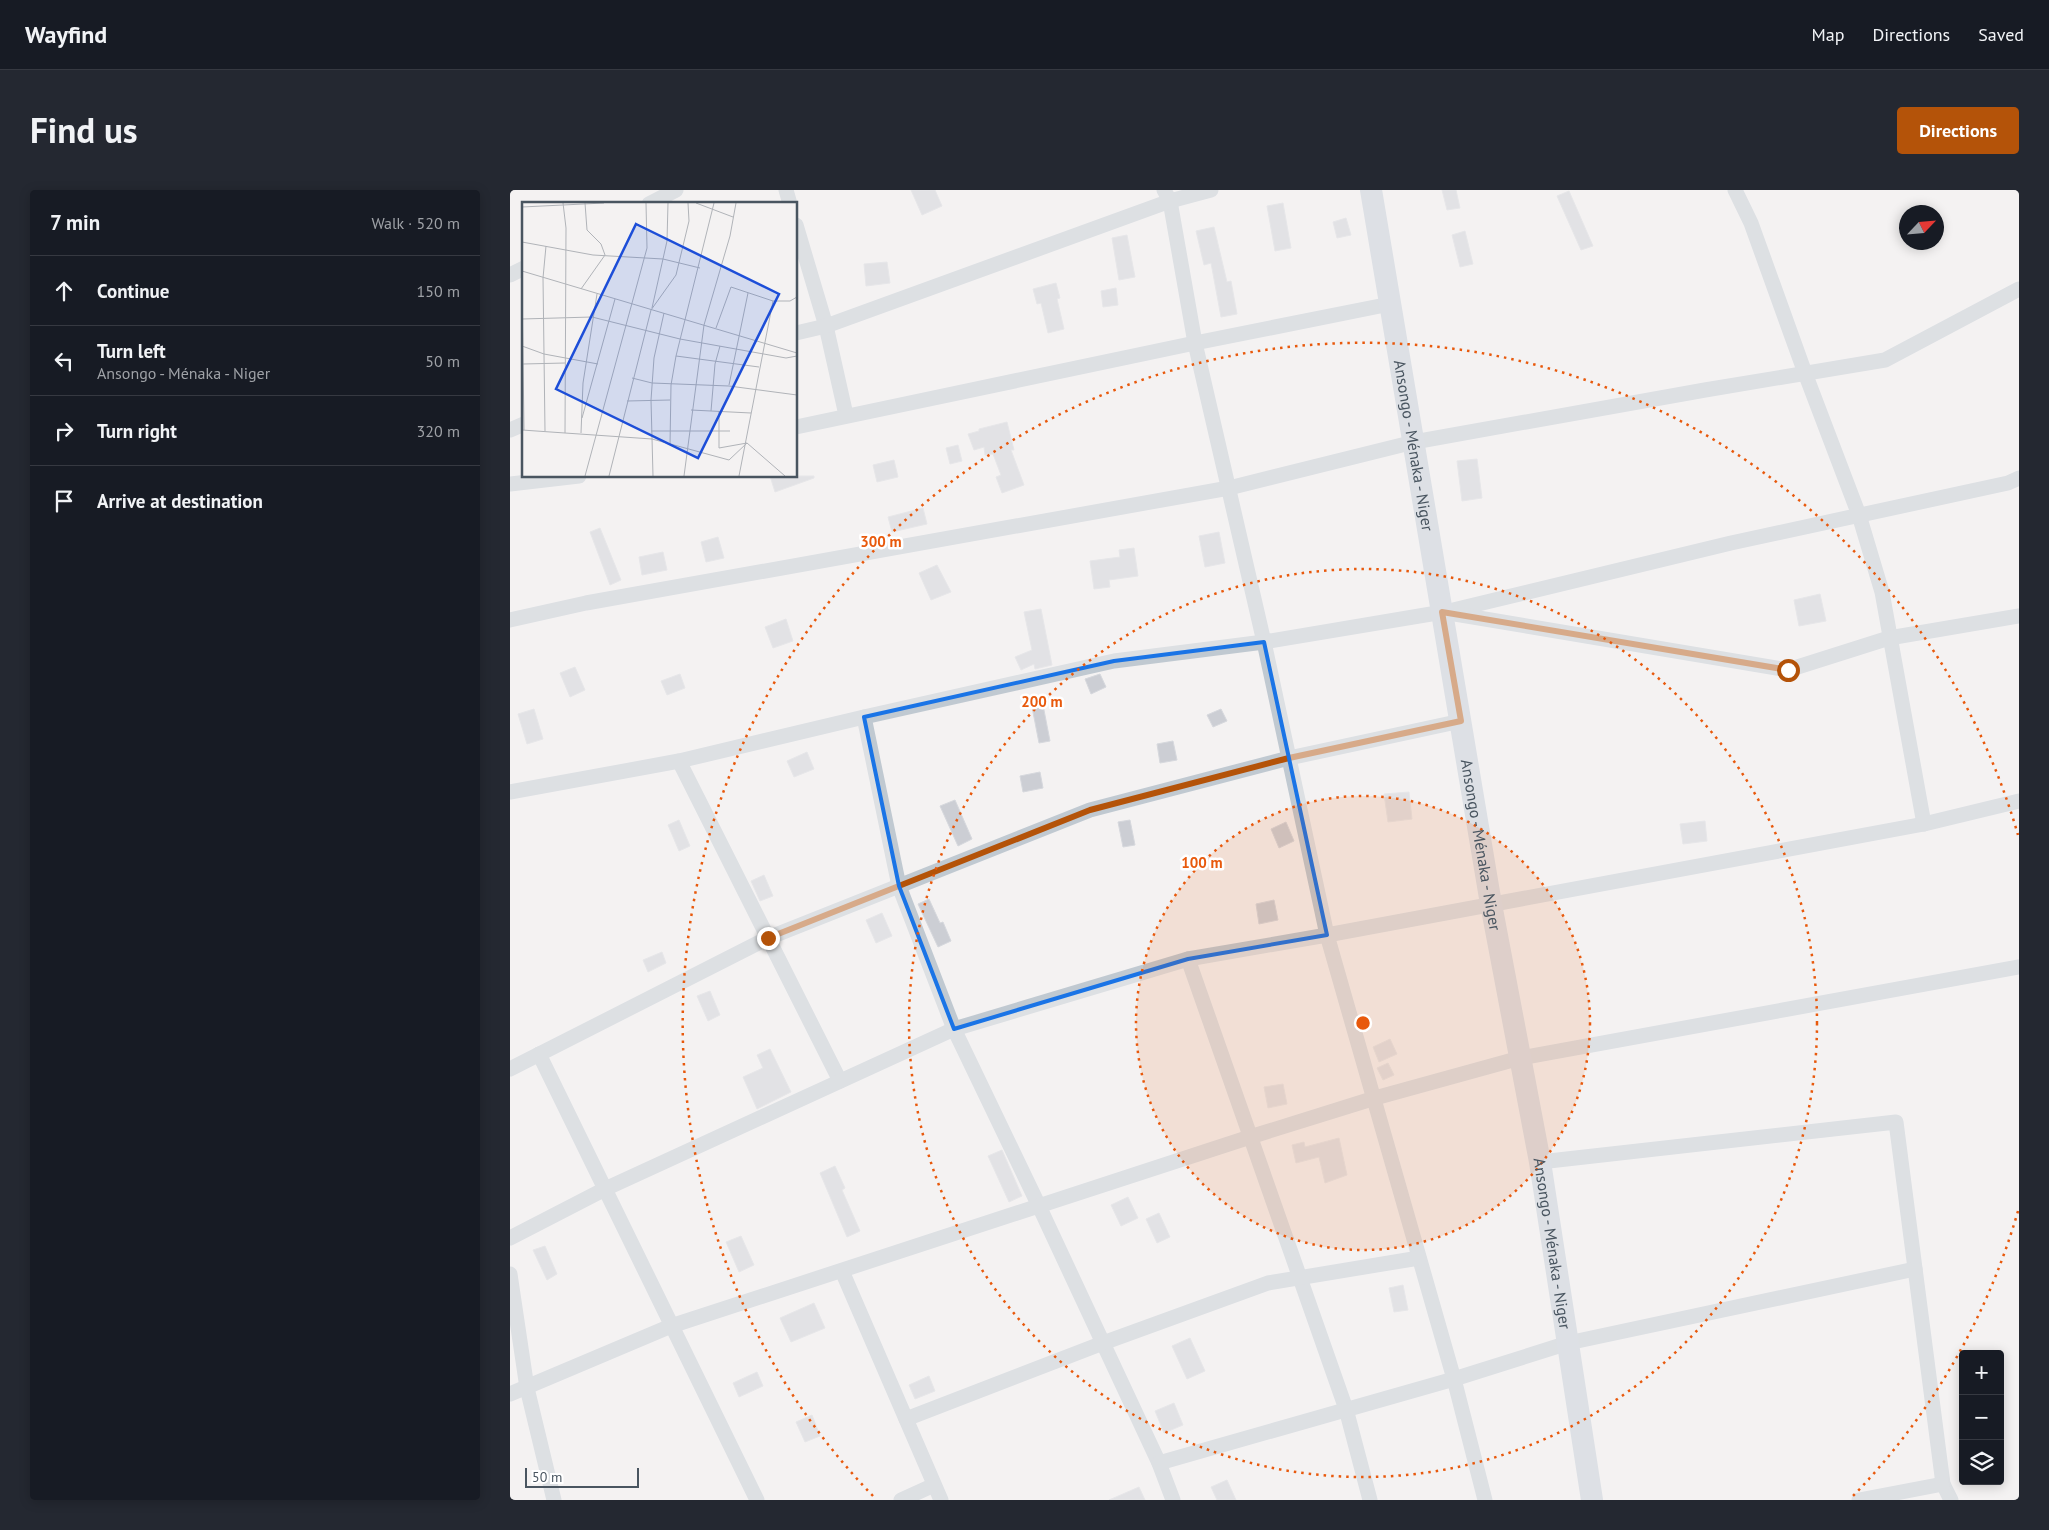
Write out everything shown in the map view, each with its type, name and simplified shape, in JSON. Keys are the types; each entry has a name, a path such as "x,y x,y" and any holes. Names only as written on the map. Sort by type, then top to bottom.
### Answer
{"main road":[{"name":"Ansongo - Ménaka - Niger","path":"1371,190 1491,904 1540,1162 1592,1500"}],"street":[{"path":"653,202 676,190"},
{"path":"798,333 826,326 1167,196 1211,190"},
{"path":"1735,190 1751,223 1859,515 1882,592 1924,824"},
{"path":"1167,196 1195,343 1264,642 1327,935 1454,1379 1485,1500"},
{"path":"798,232 826,326 846,415"},
{"path":"510,275 522,269"},
{"path":"510,620 586,603 1229,488 1414,442 1886,360 2019,289"},
{"path":"798,426 1390,304"},
{"path":"510,430 522,425"},
{"path":"510,484 562,478"},
{"path":"510,792 679,761 1114,661 1264,642 1442,612 1731,543 2008,483 2019,478"},
{"path":"1442,612 1788,670 1889,638 2019,616"},
{"path":"864,717 899,886 954,1029 1159,1462 1173,1500"},
{"path":"510,1069 768,938 1090,810 1289,758 1461,721"},
{"path":"679,761 840,1081"},
{"path":"510,1238 605,1189 954,1029 1188,959 1924,824 2019,801"},
{"path":"1188,959 1346,1409 1370,1500"},
{"path":"510,1394 672,1326 1374,1098 1520,1058 2019,967"},
{"path":"539,1054 756,1500"},
{"path":"1540,1162 1896,1122 1943,1484 1951,1500"},
{"path":"906,1419 1268,1283 1419,1258"},
{"path":"1159,1462 1454,1379 1568,1343 1915,1268"},
{"path":"842,1271 941,1500"},
{"path":"510,1274 527,1388 554,1500"},
{"path":"1859,1500 1943,1484"},
{"path":"901,1500 934,1485"}],"highlighted area":[{"path":"1264,642 1327,935 1188,959 954,1029 899,886 864,717 1114,661"}],"building":[{"path":"911,190 935,190 942,206 922,215"},
{"path":"1442,190 1456,190 1460,208 1447,210"},
{"path":"1569,191 1593,246 1581,250 1557,196"},
{"path":"1283,203 1291,248 1275,251 1267,206"},
{"path":"1346,218 1351,235 1337,238 1333,222"},
{"path":"1214,227 1227,282 1231,281 1237,314 1221,317 1211,263 1204,265 1196,231"},
{"path":"1465,231 1473,264 1460,267 1452,235"},
{"path":"1127,235 1135,277 1119,280 1112,238"},
{"path":"887,262 890,283 866,286 864,264"},
{"path":"1056,283 1060,298 1057,299 1064,329 1048,333 1041,303 1037,304 1033,289"},
{"path":"1116,288 1118,305 1103,307 1101,291"},
{"path":"1007,422 1014,450 1011,450 1024,485 1002,493 996,477 1001,475 993,454 985,455 984,447 974,450 968,434 979,431 979,429"},
{"path":"958,445 962,461 950,464 946,448"},
{"path":"1477,459 1482,498 1462,501 1457,461"},
{"path":"894,460 898,477 877,482 873,465"},
{"path":"814,476 814,478 775,492 771,478"},
{"path":"923,508 927,524 892,532 888,517"},
{"path":"600,528 621,580 610,585 590,532"},
{"path":"1219,532 1225,563 1205,567 1199,536"},
{"path":"718,537 724,558 706,562 701,542"},
{"path":"1134,548 1138,576 1109,580 1110,587 1094,589 1090,561 1120,557 1119,550"},
{"path":"663,552 667,570 642,575 639,557"},
{"path":"937,565 951,592 931,600 919,573"},
{"path":"1820,594 1826,621 1799,626 1794,600"},
{"path":"1041,609 1052,665 1035,669 1034,664 1021,670 1015,657 1032,650 1024,612"},
{"path":"786,619 793,641 773,648 765,627"},
{"path":"575,667 585,690 570,697 560,673"},
{"path":"680,674 685,688 667,695 661,681"},
{"path":"1100,674 1106,687 1091,694 1085,679"},
{"path":"1043,705 1050,741 1039,743 1032,707"},
{"path":"534,709 543,739 527,744 518,714"},
{"path":"1221,709 1227,721 1213,727 1207,715"},
{"path":"1173,741 1177,760 1160,763 1157,744"},
{"path":"807,752 814,769 794,777 787,761"},
{"path":"1040,772 1043,788 1023,792 1020,776"},
{"path":"1409,792 1412,819 1388,822 1384,794"},
{"path":"955,800 972,839 958,846 940,806"},
{"path":"679,820 690,846 679,851 668,825"},
{"path":"1130,820 1135,845 1123,847 1118,822"},
{"path":"1705,821 1707,841 1683,844 1680,824"},
{"path":"1286,822 1294,841 1279,848 1271,829"},
{"path":"764,875 773,896 760,901 751,881"},
{"path":"929,899 940,923 943,922 951,941 938,947 918,904"},
{"path":"1274,900 1278,920 1259,924 1256,904"},
{"path":"882,913 892,936 876,943 866,920"},
{"path":"662,952 666,963 648,972 643,960"},
{"path":"710,991 720,1015 708,1021 697,996"},
{"path":"1390,1039 1397,1054 1379,1062 1373,1047"},
{"path":"770,1049 791,1092 757,1109 743,1077 763,1068 757,1055"},
{"path":"1388,1063 1394,1075 1383,1080 1377,1068"},
{"path":"1283,1084 1287,1104 1268,1108 1264,1087"},
{"path":"1339,1138 1347,1175 1325,1183 1319,1157 1296,1163 1292,1145 1304,1142 1305,1147"},
{"path":"1002,1150 1022,1196 1009,1202 988,1156"},
{"path":"835,1166 845,1188 842,1190 860,1231 847,1237 820,1173"},
{"path":"1128,1197 1138,1218 1121,1226 1111,1205"},
{"path":"1159,1213 1170,1237 1157,1243 1146,1219"},
{"path":"741,1236 754,1265 739,1272 726,1242"},
{"path":"545,1246 557,1274 547,1280 533,1250"},
{"path":"1403,1285 1408,1310 1394,1312 1389,1288"},
{"path":"814,1303 825,1328 791,1342 780,1318"},
{"path":"1190,1338 1205,1371 1187,1379 1172,1346"},
{"path":"757,1372 763,1386 739,1397 733,1383"},
{"path":"929,1376 935,1391 915,1399 909,1385"},
{"path":"1174,1403 1183,1425 1164,1433 1155,1411"},
{"path":"812,1415 820,1436 805,1442 796,1422"},
{"path":"1227,1480 1236,1500 1217,1500 1211,1487"},
{"path":"1139,1487 1145,1500 1109,1500"}],"route":[{"path":"768,938 1090,810 1289,758 1461,721 1442,612 1788,670"}]}
